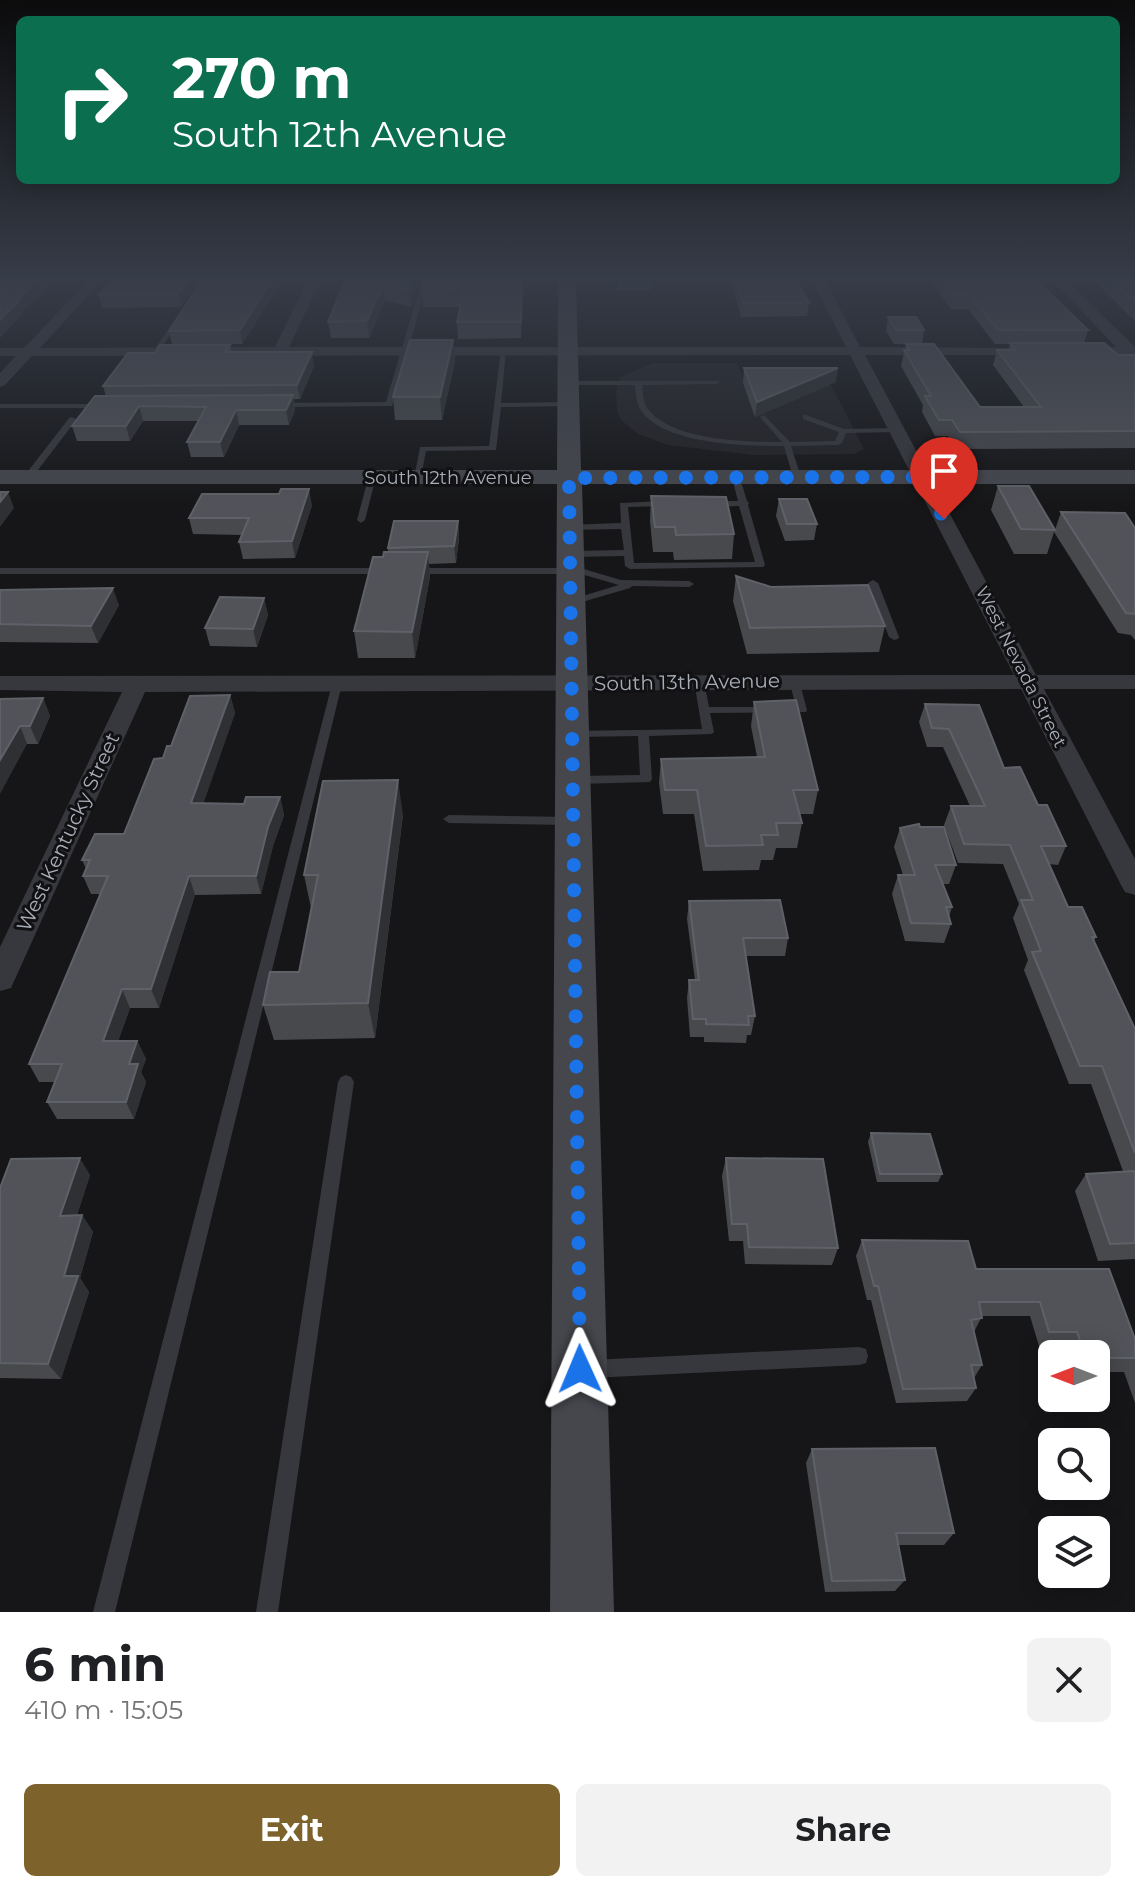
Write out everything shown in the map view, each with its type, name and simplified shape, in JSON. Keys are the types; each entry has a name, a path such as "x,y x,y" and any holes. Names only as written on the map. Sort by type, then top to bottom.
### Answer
{"main road":[{"path":"568,355 582,1612"},
{"name":"South 12th Avenue","path":"0,477 1135,477"}],"street":[{"path":"0,382 26,355"},
{"name":"West Nevada Street","path":"857,355 1135,885"},
{"name":"South 13th Avenue","path":"0,683 1135,682"},
{"name":"West Kentucky Street","path":"0,979 137,685"}],"lane":[{"path":"267,405 389,404 406,355"},
{"path":"417,477 423,449 493,448 503,355"},
{"path":"498,405 638,383 716,382"},
{"path":"638,383 644,410 663,426 691,437 838,443 843,431"},
{"path":"0,406 110,406"},
{"path":"764,417 787,443 797,477"},
{"path":"806,417 843,431 897,430"},
{"path":"28,477 73,419"},
{"path":"361,520 372,477"},
{"path":"669,504 623,505 630,566 760,565 736,478"},
{"path":"699,504 745,503"},
{"path":"570,555 625,526"},
{"path":"0,571 628,553"},
{"path":"570,555 635,584"},
{"path":"873,583 894,637"},
{"path":"570,603 635,584 689,584"},
{"path":"704,710 802,710 794,680"},
{"path":"571,733 708,732 699,681"},
{"path":"104,1612 337,684"},
{"path":"449,819 573,801 646,779 643,733"},
{"path":"267,1612 346,1082"},
{"path":"580,1369 859,1356"}],"shaded area":[{"path":"654,363 737,363 742,378 827,377 864,449 854,454 753,455 668,445 638,434 621,420 616,392 620,377"}],"building":[{"path":"126,355 311,355 297,385 103,386"},
{"path":"405,355 450,355 440,397 393,397"},
{"path":"907,355 942,355 980,407 1041,407 1001,355 1135,355 1135,431 960,432 952,420 939,420 925,396 931,396"},
{"path":"744,368 838,368 757,402"},
{"path":"293,395 286,410 236,410 220,442 187,442 206,407 139,406 126,426 72,426 95,396"},
{"path":"998,486 1029,486 1055,530 1021,529"},
{"path":"281,489 309,489 292,541 239,542 249,518 189,518 202,494 279,494"},
{"path":"651,496 726,497 734,534 676,535 675,527 655,527"},
{"path":"779,499 807,499 817,524 787,524"},
{"path":"1061,512 1125,513 1135,528 1135,614 1126,613"},
{"path":"394,521 458,521 454,546 388,548"},
{"path":"384,552 428,552 412,632 354,631 373,557 383,557"},
{"path":"736,576 771,587 868,585 885,626 750,628"},
{"path":"113,588 91,626 0,624 0,590"},
{"path":"220,597 264,598 253,629 205,628"},
{"path":"230,695 191,803 244,804 246,797 280,797 268,827 256,876 189,876 151,989 122,989 103,1041 137,1041 129,1064 138,1064 126,1102 47,1102 62,1064 29,1064 108,876 83,876 90,860 82,860 95,834 124,834 154,759 163,758 167,746 171,746 190,696"},
{"path":"43,698 30,726 20,726 0,760 0,699"},
{"path":"796,700 818,790 793,790 802,823 776,823 778,835 761,835 763,845 706,846 697,790 665,790 661,759 765,757 754,702"},
{"path":"925,704 979,705 1004,768 1020,767 1038,805 1047,805 1066,846 1041,846 1068,907 1082,907 1096,937 1092,937 1135,1029 1135,1153 1102,1066 1080,1066 1032,952 1041,951 1021,900 1033,900 1010,845 964,844 951,806 985,806 949,729 932,728"},
{"path":"398,780 368,1003 263,1005 270,972 299,972 318,875 304,875 323,781"},
{"path":"919,824 920,827 944,827 956,865 935,865 952,907 946,907 951,924 911,923 898,875 915,875 900,828"},
{"path":"780,900 788,938 743,938 755,1016 748,1016 749,1025 706,1024 706,1019 693,1019 689,980 699,980 689,901"},
{"path":"871,1133 930,1134 942,1174 880,1174"},
{"path":"80,1158 60,1216 82,1215 64,1276 78,1276 48,1364 0,1363 0,1188 11,1159"},
{"path":"726,1158 823,1159 838,1248 749,1247 747,1224 732,1224"},
{"path":"1135,1171 1135,1243 1110,1244 1086,1174"},
{"path":"862,1240 968,1241 976,1269 1109,1269 1135,1339 1135,1358 1110,1358 1110,1340 1080,1340 1077,1332 1049,1332 1040,1302 979,1302 982,1318 971,1320 982,1365 971,1365 976,1388 903,1389 878,1286 874,1286"},
{"path":"935,1448 954,1533 896,1533 905,1580 832,1581 812,1449"}],"route":[{"path":"580,1369 569,478 922,477 944,519"}]}
